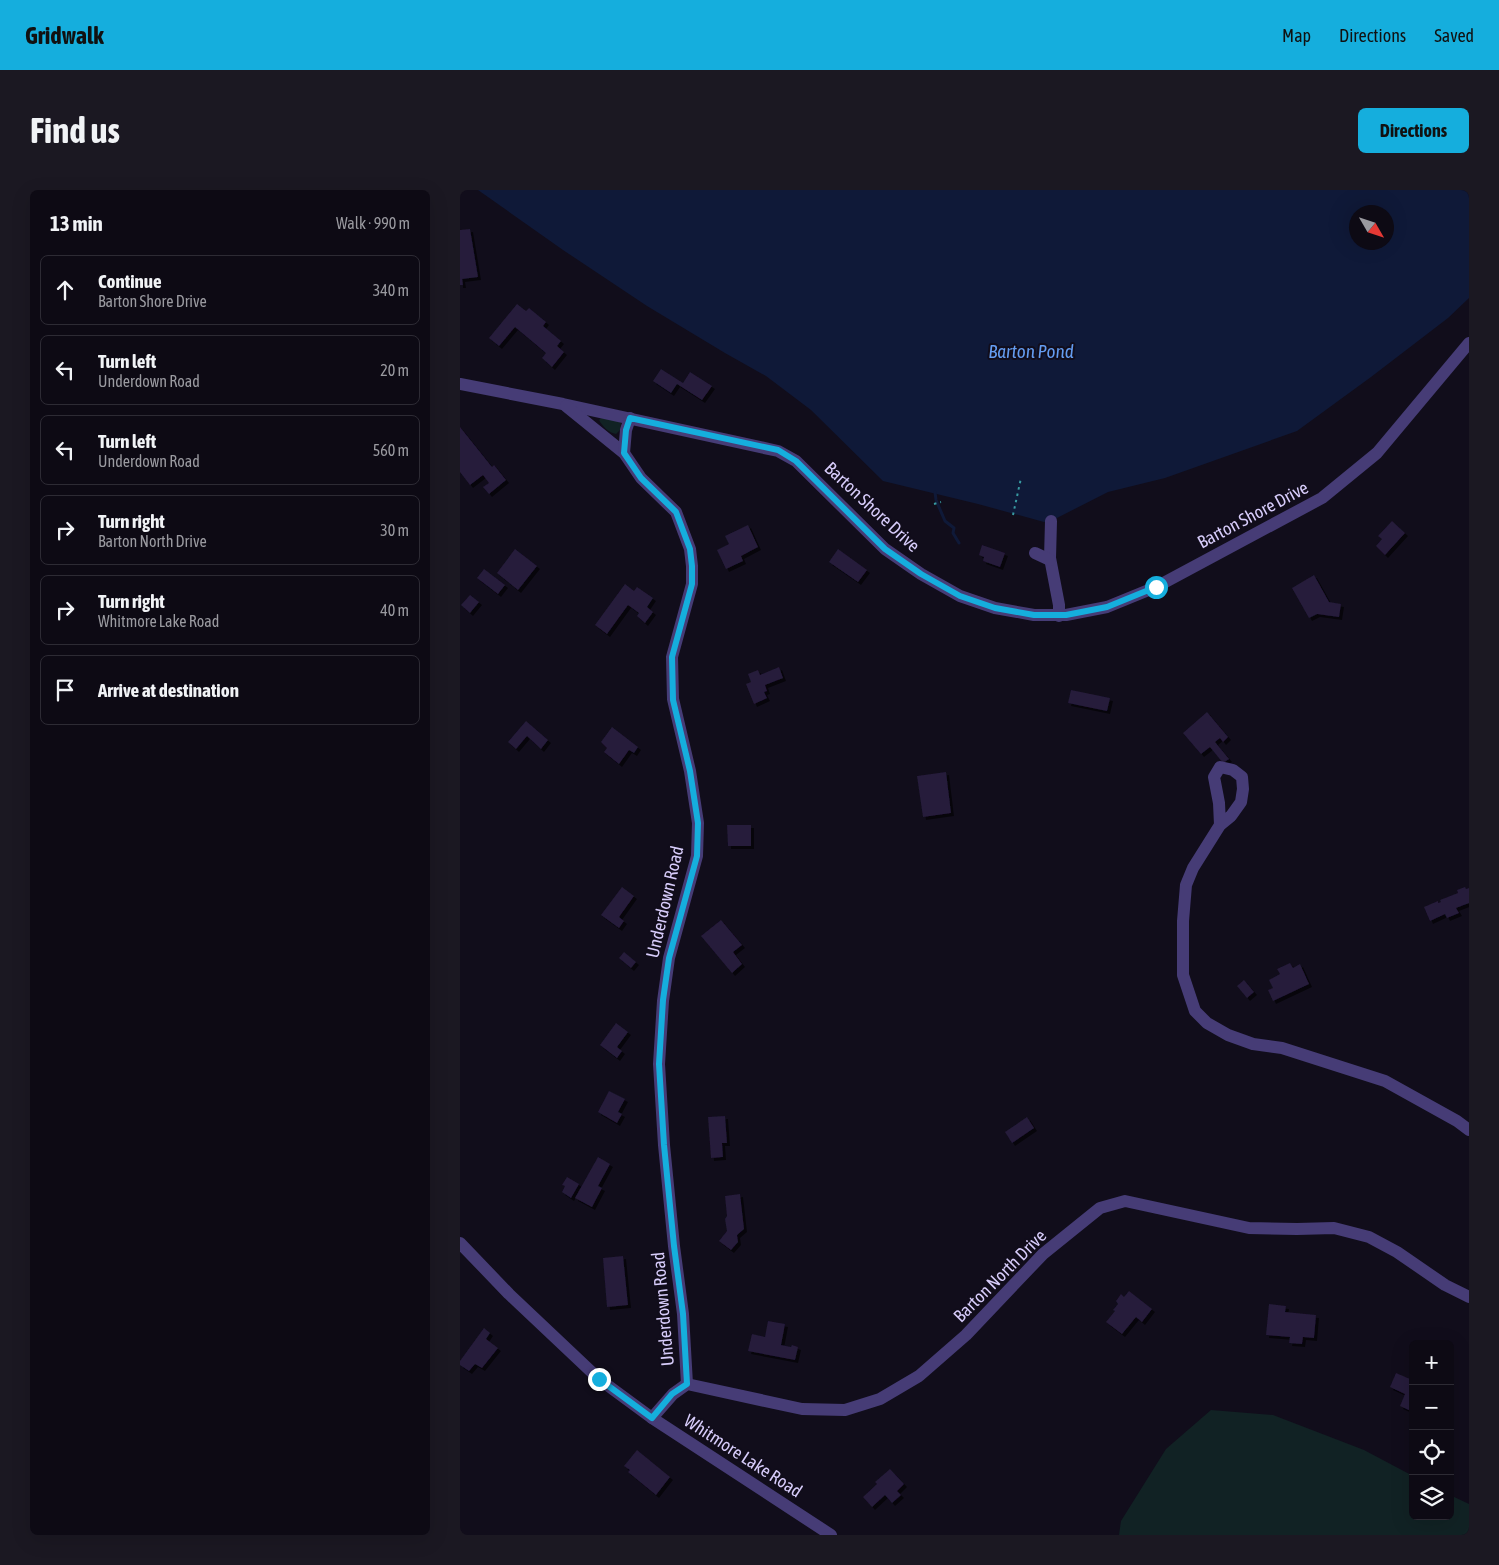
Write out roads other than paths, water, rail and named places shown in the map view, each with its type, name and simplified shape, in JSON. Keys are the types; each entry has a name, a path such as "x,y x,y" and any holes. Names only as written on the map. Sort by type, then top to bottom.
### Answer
{"street":[{"name":"Barton Shore Drive","path":"460,384 778,450 796,461 885,549 921,574 960,596 995,608 1034,615 1060,616 1107,607 1156,587 1322,498 1377,453 1469,343"},
{"name":"Underdown Road","path":"563,404 624,453 641,478 676,512 690,549 692,584 672,657 672,665 673,700 690,771 698,823 697,856 669,958 663,1000 659,1064 664,1145 683,1314 687,1384"},
{"path":"624,453 626,430 630,418"},
{"path":"1051,521 1050,560 1060,616"},
{"path":"1035,552 1050,560"},
{"path":"1220,825 1193,868 1186,885 1183,921 1183,975 1195,1011 1207,1023 1228,1035 1253,1044 1282,1048 1385,1081 1457,1121 1469,1130"},
{"name":"Barton North Drive","path":"687,1384 802,1409 845,1410 880,1399 919,1376 966,1335 1043,1254 1100,1208 1125,1201 1249,1228 1334,1228 1369,1236 1397,1252 1445,1285 1469,1297"},
{"name":"Whitmore Lake Road","path":"460,1243 509,1294 599,1379 652,1418 831,1535"},
{"path":"652,1418 672,1394 687,1384"}],"water":[{"name":"Barton Pond","path":"478,190 1469,190 1469,298 1448,318 1297,431 1165,478 1108,492 1051,521 1044,522 883,481 811,410 766,376 647,306"}],"waterway":[{"path":"935,492 936,500 945,521 954,528 953,533 959,543"}]}
